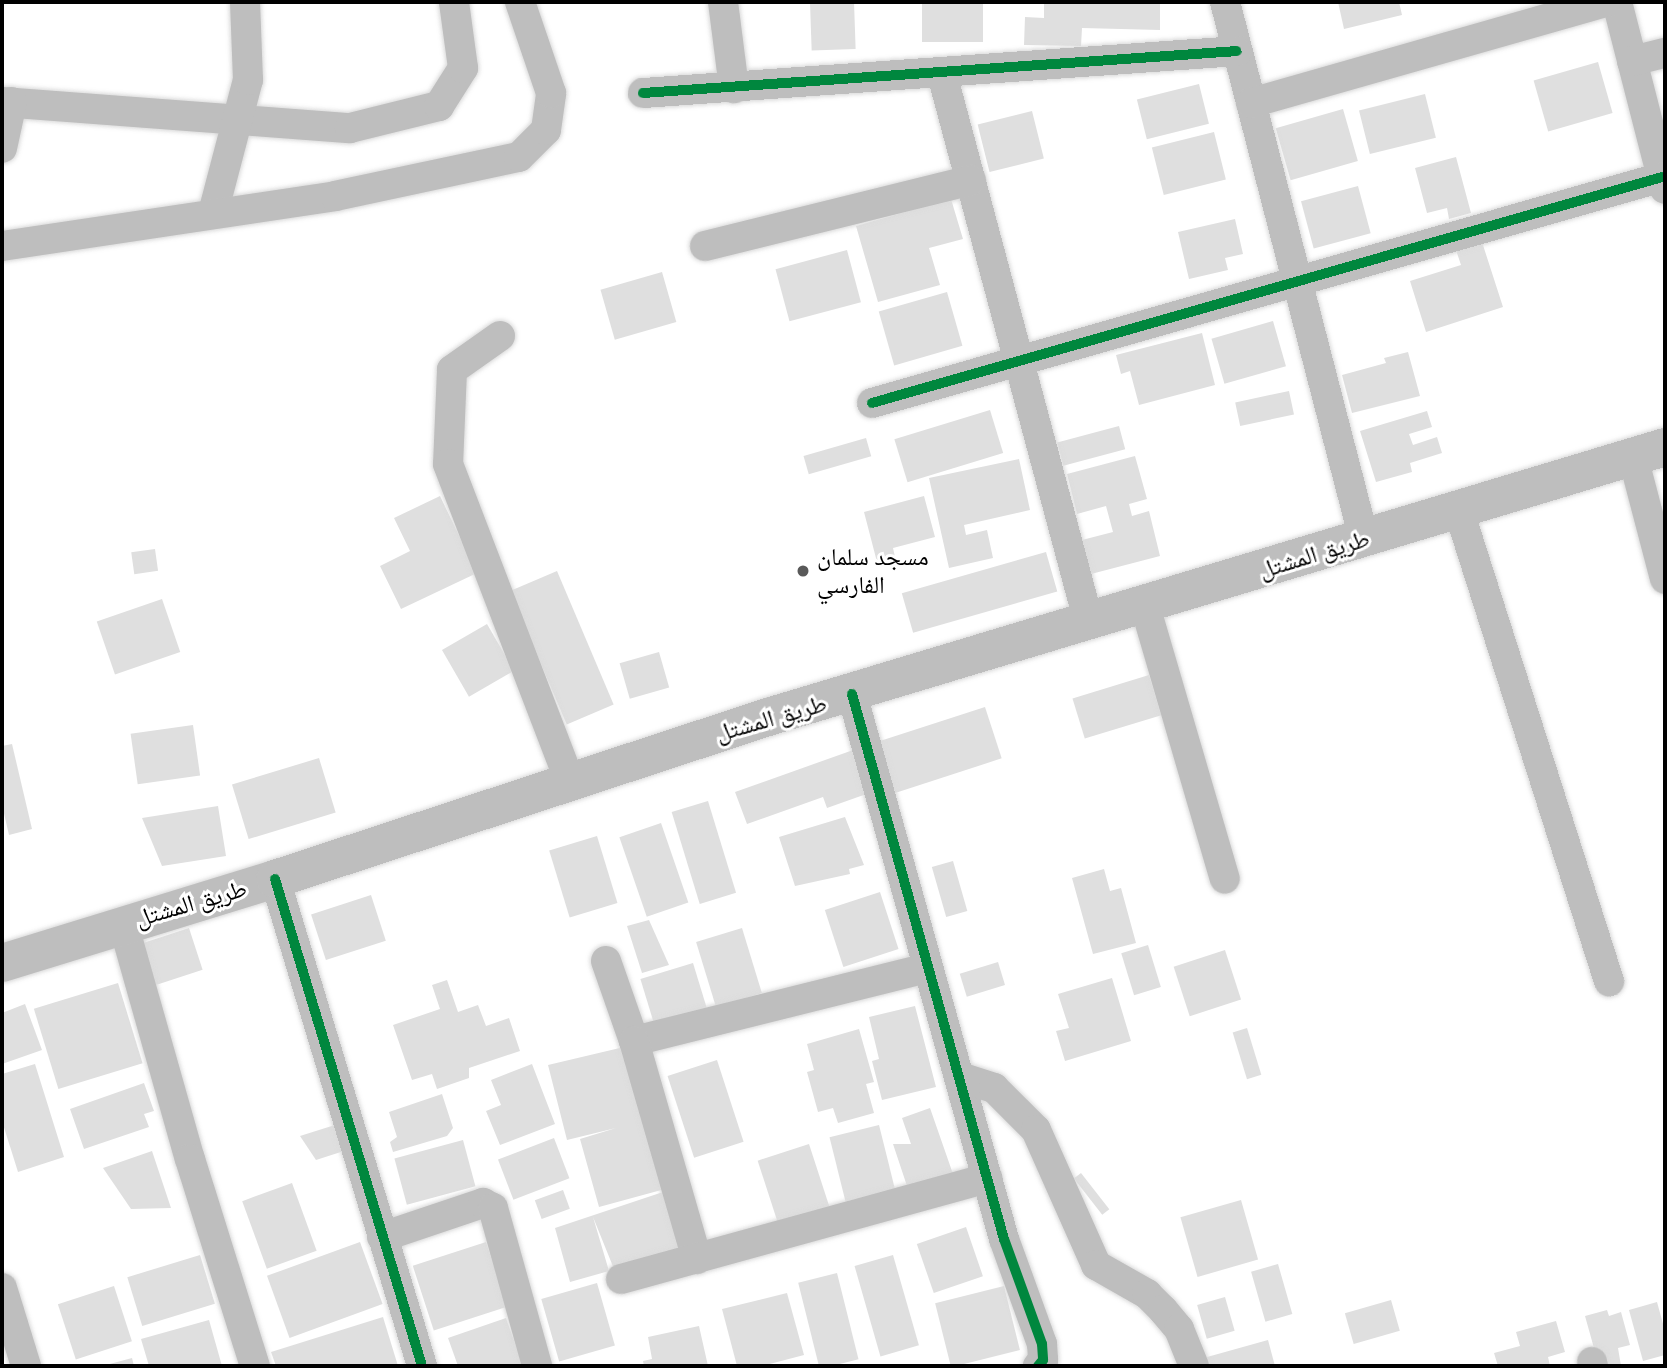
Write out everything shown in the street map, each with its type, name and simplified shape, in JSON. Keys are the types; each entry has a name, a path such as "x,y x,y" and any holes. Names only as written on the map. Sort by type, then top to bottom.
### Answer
{"main road":[{"name":"طريق المشتل","path":"2,963 123,923 275,878 768,716 1089,624 1458,508 1649,452"}],"street":[{"path":"214,213 248,80 245,2"},
{"path":"2,148 7,102 350,128 439,106 463,68 454,2"},
{"path":"2,246 335,196 519,157 546,130 551,93 520,2"},
{"path":"723,2 734,88"},
{"path":"1225,2 1364,539"},
{"path":"1251,103 1606,2"},
{"path":"872,403 1297,279 1664,183 1617,2"},
{"path":"643,93 943,74 1237,51"},
{"path":"1632,61 1665,52"},
{"path":"943,74 1089,624"},
{"path":"705,246 971,180"},
{"path":"500,335 452,370 448,464 570,782"},
{"path":"1649,452 1665,579"},
{"path":"1458,508 1609,981"},
{"path":"1145,606 1226,879"},
{"path":"852,694 926,968 960,1077 987,1178 1042,1344 1043,1360 1038,1366"},
{"path":"275,878 422,1366"},
{"path":"123,923 190,1159 255,1366"},
{"path":"606,961 634,1041 697,1259"},
{"path":"634,1041 926,968"},
{"path":"960,1077 994,1088 1036,1130 1096,1265 1147,1294 1163,1310 1178,1329 1194,1366"},
{"path":"621,1279 987,1178"},
{"path":"382,1237 483,1203 493,1208 537,1366"},
{"path":"2,1288 26,1366"}],"building":[{"path":"854,2 856,49 812,51 810,4"},
{"path":"922,2 983,2 983,42 922,42"},
{"path":"1044,2 1160,2 1160,30 1082,28 1081,46 1024,45 1025,17 1044,18"},
{"path":"1338,2 1399,2 1402,15 1344,29"},
{"path":"1598,62 1613,113 1548,131 1534,80"},
{"path":"1199,84 1209,124 1147,139 1137,99"},
{"path":"1425,94 1436,138 1370,154 1359,110"},
{"path":"1343,109 1358,161 1291,180 1276,128"},
{"path":"1032,111 1044,159 990,172 978,125"},
{"path":"1214,132 1226,180 1164,195 1152,147"},
{"path":"1456,157 1471,213 1449,219 1447,208 1427,213 1415,168"},
{"path":"1358,186 1371,233 1314,249 1301,201"},
{"path":"951,199 963,239 929,248 940,285 878,302 856,226"},
{"path":"1235,219 1243,254 1225,258 1228,270 1189,279 1178,232"},
{"path":"1482,242 1503,307 1426,332 1410,281 1461,265 1456,250"},
{"path":"847,250 861,302 789,321 776,269"},
{"path":"662,272 676,322 615,340 600,290"},
{"path":"947,292 962,346 894,365 879,312"},
{"path":"1273,321 1286,366 1224,384 1211,339"},
{"path":"1202,333 1215,385 1139,405 1130,371 1121,374 1116,355"},
{"path":"1408,352 1420,396 1352,413 1342,375 1386,363 1384,358"},
{"path":"1289,391 1294,414 1240,426 1235,402"},
{"path":"990,410 1003,453 908,482 894,439"},
{"path":"1427,411 1432,427 1409,434 1413,445 1437,437 1442,453 1410,463 1412,472 1376,482 1360,431"},
{"path":"1119,426 1125,449 1063,466 1057,443"},
{"path":"866,438 871,456 809,474 804,456"},
{"path":"1135,456 1147,499 1129,504 1132,516 1149,511 1160,556 1091,574 1082,540 1113,532 1106,506 1077,514 1067,474"},
{"path":"1019,459 1030,510 964,525 966,535 987,530 993,558 949,568 929,478"},
{"path":"440,496 477,573 401,609 380,566 410,551 394,518"},
{"path":"924,496 935,537 893,548 895,557 877,562 864,512"},
{"path":"155,549 158,571 134,574 131,552"},
{"path":"1046,552 1057,591 913,633 902,593"},
{"path":"557,571 614,704 567,724 510,591"},
{"path":"162,599 180,652 115,674 97,621"},
{"path":"487,624 514,671 469,697 442,650"},
{"path":"659,652 669,688 630,699 620,663"},
{"path":"1149,675 1161,715 1085,739 1072,698"},
{"path":"985,707 1002,758 895,793 878,742"},
{"path":"193,725 200,776 138,784 131,734"},
{"path":"12,744 32,829 9,835 2,805 2,746"},
{"path":"856,749 872,792 827,808 823,797 747,824 735,792"},
{"path":"319,758 336,813 249,839 232,785"},
{"path":"708,801 736,893 700,904 672,812"},
{"path":"218,806 226,856 162,866 142,818"},
{"path":"845,817 864,865 849,869 850,874 795,886 779,837"},
{"path":"661,823 688,902 647,917 619,837"},
{"path":"597,836 617,903 570,918 549,851"},
{"path":"953,861 967,911 946,917 932,867"},
{"path":"1104,869 1110,891 1121,888 1136,943 1093,954 1072,878"},
{"path":"880,892 899,949 843,967 825,910"},
{"path":"371,895 386,941 326,960 311,914"},
{"path":"649,920 669,965 642,973 627,926"},
{"path":"189,928 203,970 156,985 142,943"},
{"path":"742,928 762,993 716,1007 696,942"},
{"path":"1148,945 1161,987 1134,995 1121,953"},
{"path":"1225,950 1241,999 1190,1016 1174,967"},
{"path":"998,962 1005,985 967,997 960,974"},
{"path":"693,963 710,1018 657,1035 640,979"},
{"path":"1112,978 1131,1041 1065,1061 1056,1031 1069,1028 1058,994"},
{"path":"447,980 458,1012 478,1005 486,1026 509,1018 520,1051 469,1068 469,1078 437,1089 432,1074 412,1080 393,1025 440,1009 432,985"},
{"path":"118,983 143,1063 58,1089 34,1009"},
{"path":"25,1004 42,1050 2,1064 2,1013"},
{"path":"915,1006 936,1087 882,1100 872,1061 879,1059 869,1017"},
{"path":"1247,1028 1261,1075 1247,1079 1233,1032"},
{"path":"859,1029 874,1082 866,1084 874,1113 838,1123 833,1108 818,1112 807,1072 814,1070 807,1044"},
{"path":"624,1047 665,1189 599,1207 580,1139 616,1128 567,1140 548,1065"},
{"path":"717,1060 744,1142 694,1158 668,1076"},
{"path":"35,1064 64,1157 18,1172 2,1121 2,1074"},
{"path":"532,1064 555,1124 500,1145 486,1111 501,1105 491,1080"},
{"path":"144,1083 154,1111 144,1114 149,1127 84,1149 70,1109"},
{"path":"442,1094 453,1128 447,1136 393,1152 390,1142 397,1137 389,1112"},
{"path":"930,1108 953,1174 908,1189 893,1144 911,1144 902,1118"},
{"path":"338,1124 347,1150 316,1160 300,1136"},
{"path":"879,1125 895,1189 845,1201 830,1137"},
{"path":"554,1138 569,1178 513,1200 498,1160"},
{"path":"463,1140 475,1186 407,1205 394,1158"},
{"path":"809,1144 830,1210 779,1226 758,1161"},
{"path":"152,1151 171,1208 131,1209 103,1168"},
{"path":"1081,1173 1109,1209 1102,1215 1074,1179"},
{"path":"292,1183 317,1251 267,1269 242,1201"},
{"path":"563,1190 570,1209 542,1219 535,1200"},
{"path":"663,1192 681,1248 614,1269 593,1217 609,1271 570,1282 555,1228"},
{"path":"1241,1200 1258,1260 1198,1277 1180,1217"},
{"path":"966,1227 983,1276 934,1293 917,1244"},
{"path":"360,1242 383,1304 290,1338 267,1276"},
{"path":"486,1242 507,1307 434,1330 413,1266"},
{"path":"200,1255 215,1304 142,1326 127,1277"},
{"path":"893,1255 919,1345 880,1356 855,1266"},
{"path":"1278,1264 1292,1314 1265,1322 1251,1272"},
{"path":"837,1273 859,1359 832,1366 819,1366 798,1283"},
{"path":"597,1283 615,1345 559,1361 541,1299"},
{"path":"114,1286 132,1341 76,1359 58,1304"},
{"path":"1004,1286 1020,1350 951,1366 935,1303"},
{"path":"787,1293 804,1355 762,1366 737,1366 722,1309"},
{"path":"1225,1297 1235,1331 1207,1339 1197,1305"},
{"path":"1391,1300 1400,1331 1354,1344 1345,1313"},
{"path":"1657,1302 1665,1331 1665,1355 1643,1361 1629,1310"},
{"path":"1607,1310 1609,1316 1621,1312 1630,1345 1618,1348 1621,1366 1599,1366 1585,1316"},
{"path":"383,1317 398,1366 276,1366 271,1352"},
{"path":"506,1318 523,1366 458,1366 448,1338"},
{"path":"209,1320 222,1366 149,1366 141,1339"},
{"path":"1556,1321 1565,1352 1548,1357 1550,1366 1498,1366 1494,1353 1520,1346 1516,1332"},
{"path":"699,1326 708,1366 644,1366 643,1361 652,1359 648,1337"},
{"path":"1268,1340 1275,1366 1202,1366 1200,1359"},
{"path":"132,1358 134,1366 106,1366 106,1365"}],"cycle path":[{"path":"643,93 1237,51"},
{"path":"872,403 1662,177"},
{"path":"852,694 1004,1239 1042,1344 1043,1360 1038,1366"},
{"path":"275,879 422,1366"}],"place":[{"name":"مسجد سلمان الفارسي","path":"803,571"}]}
